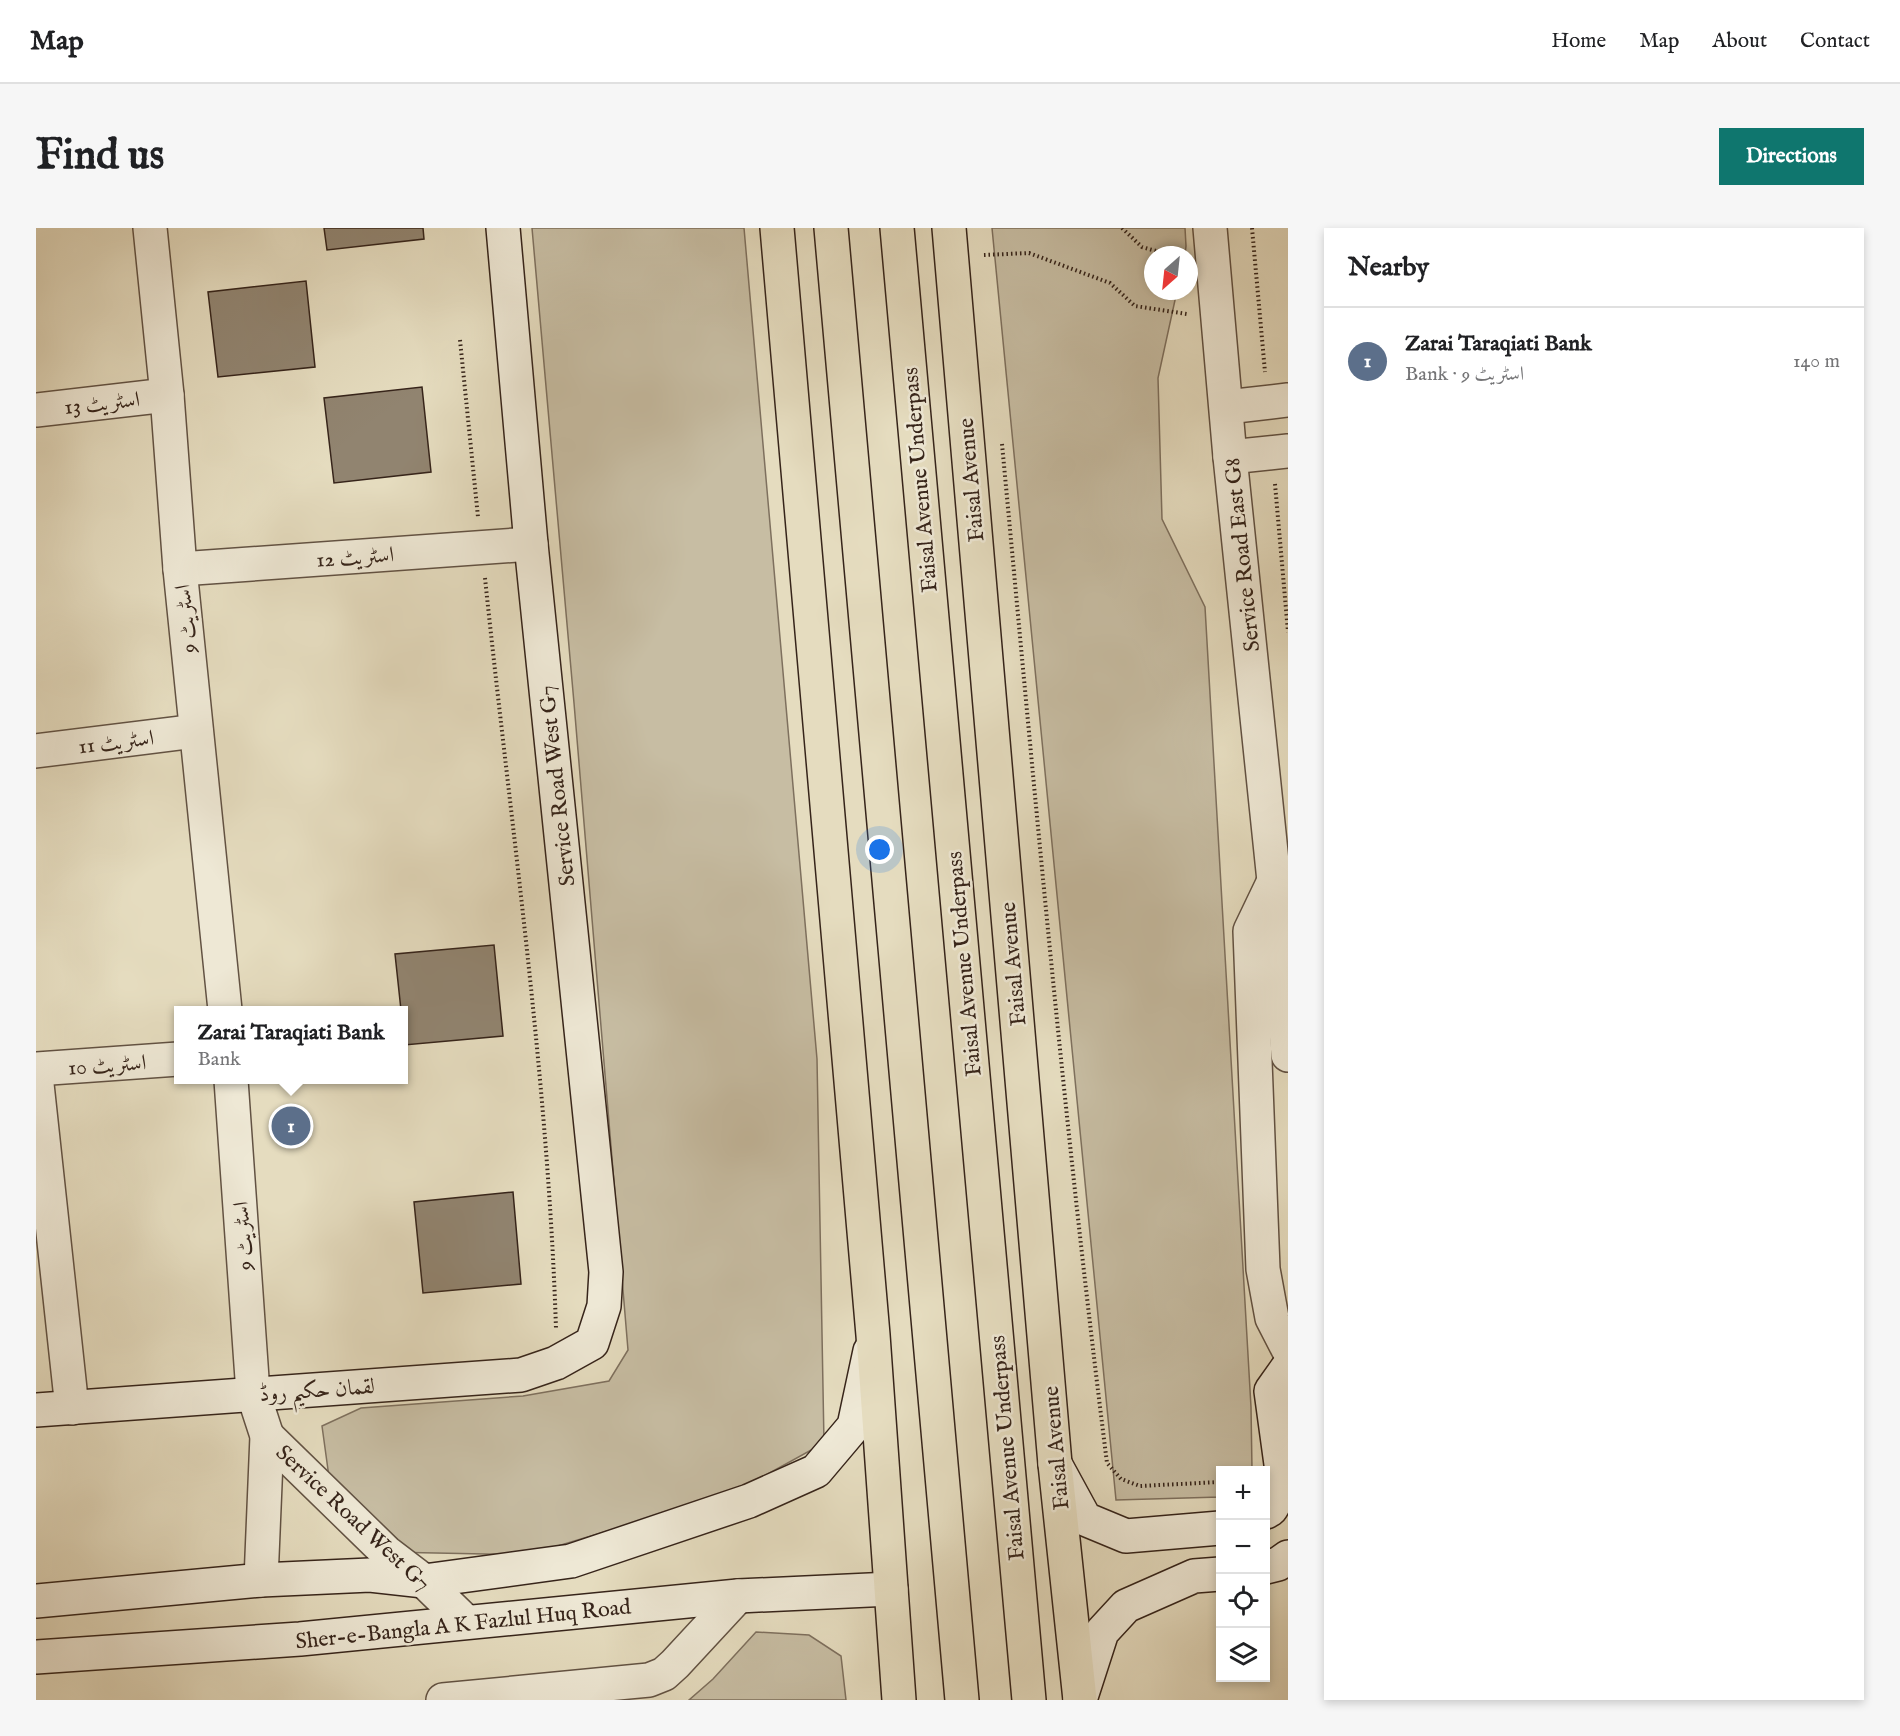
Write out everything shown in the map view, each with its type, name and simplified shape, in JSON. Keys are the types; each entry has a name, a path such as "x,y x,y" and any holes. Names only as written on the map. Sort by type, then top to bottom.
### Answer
{"main road":[{"path":"777,228 873,1335 900,1700"},
{"path":"831,228 962,1700"},
{"name":"Faisal Avenue Underpass","path":"897,228 1029,1700"},
{"name":"Faisal Avenue","path":"949,228 1055,1464 1080,1700"}],"street":[{"name":"اسٹریٹ 9","path":"150,228 167,395 180,569 224,1006"},
{"name":"Service Road West G7","path":"503,228 531,544 606,1272 604,1306 592,1343"},
{"name":"Service Road East G8","path":"1210,228 1230,456 1274,881 1288,1055"},
{"name":"اسٹریٹ 13","path":"36,410 167,395"},
{"path":"1227,407 1288,400"},
{"path":"1230,456 1288,451"},
{"name":"اسٹریٹ 12","path":"180,569 531,544"},
{"name":"اسٹریٹ 11","path":"36,751 196,731"},
{"path":"1274,881 1250,931 1263,1269 1272,1318 1288,1349"},
{"name":"اسٹریٹ 10","path":"36,1069 174,1059"},
{"path":"36,1075 72,1408"},
{"name":"اسٹریٹ 9","path":"231,1084 253,1393"},
{"name":"Sher-e-Bangla A K Fazlul Huq Road","path":"36,1601 261,1580 370,1575 424,1581 571,1561 749,1501 816,1471 854,1426 873,1335"},
{"name":"لقمان حکیم روڈ","path":"36,1410 521,1375 556,1363 592,1343"},
{"path":"1270,1510 1284,1486 1270,1391 1288,1367"},
{"name":"Service Road West G7","path":"253,1393 267,1436 261,1580"},
{"name":"Service Road West G7","path":"267,1436 386,1552 424,1581 466,1622"},
{"path":"1055,1464 1085,1519 1126,1536 1216,1528"},
{"path":"1080,1700 1102,1632 1126,1606 1208,1575 1184,1550 1183,1531"},
{"path":"1270,1566 1288,1557"},
{"name":"Sher-e-Bangla A K Fazlul Huq Road","path":"36,1657 300,1639 738,1596 891,1589"},
{"path":"443,1700 649,1680 664,1674 738,1596"}],"path":[{"path":"1122,228 1144,248"},
{"path":"983,246 984,255 1029,253 1110,283 1135,306 1191,315"},
{"path":"460,340 534,1011 553,1230 556,1334"},
{"path":"1001,433 1087,1299 1107,1463 1121,1479 1140,1486 1216,1482"}],"shaded area":[{"path":"532,228 744,228 817,1059 824,1443 733,1493 528,1555 386,1552 332,1499 322,1426 361,1408 523,1396 609,1381 628,1350"},
{"path":"992,228 1185,228 1186,246 1144,246 1144,300 1175,300 1158,378 1162,519 1205,607 1251,1407 1252,1466 1216,1466 1216,1497 1116,1500"},
{"path":"756,1632 809,1635 841,1656 846,1700 689,1700 713,1679"}],"building":[{"path":"324,228 423,228 424,239 327,250"},
{"path":"306,281 315,367 218,377 208,292"},
{"path":"422,387 431,472 334,483 324,398"},
{"path":"494,945 503,1036 408,1045 408,1006 401,1006 395,954"},
{"path":"513,1192 521,1284 423,1293 414,1202"}],"place":[{"name":"Zarai Taraqiati Bank","path":"291,1126"}]}
